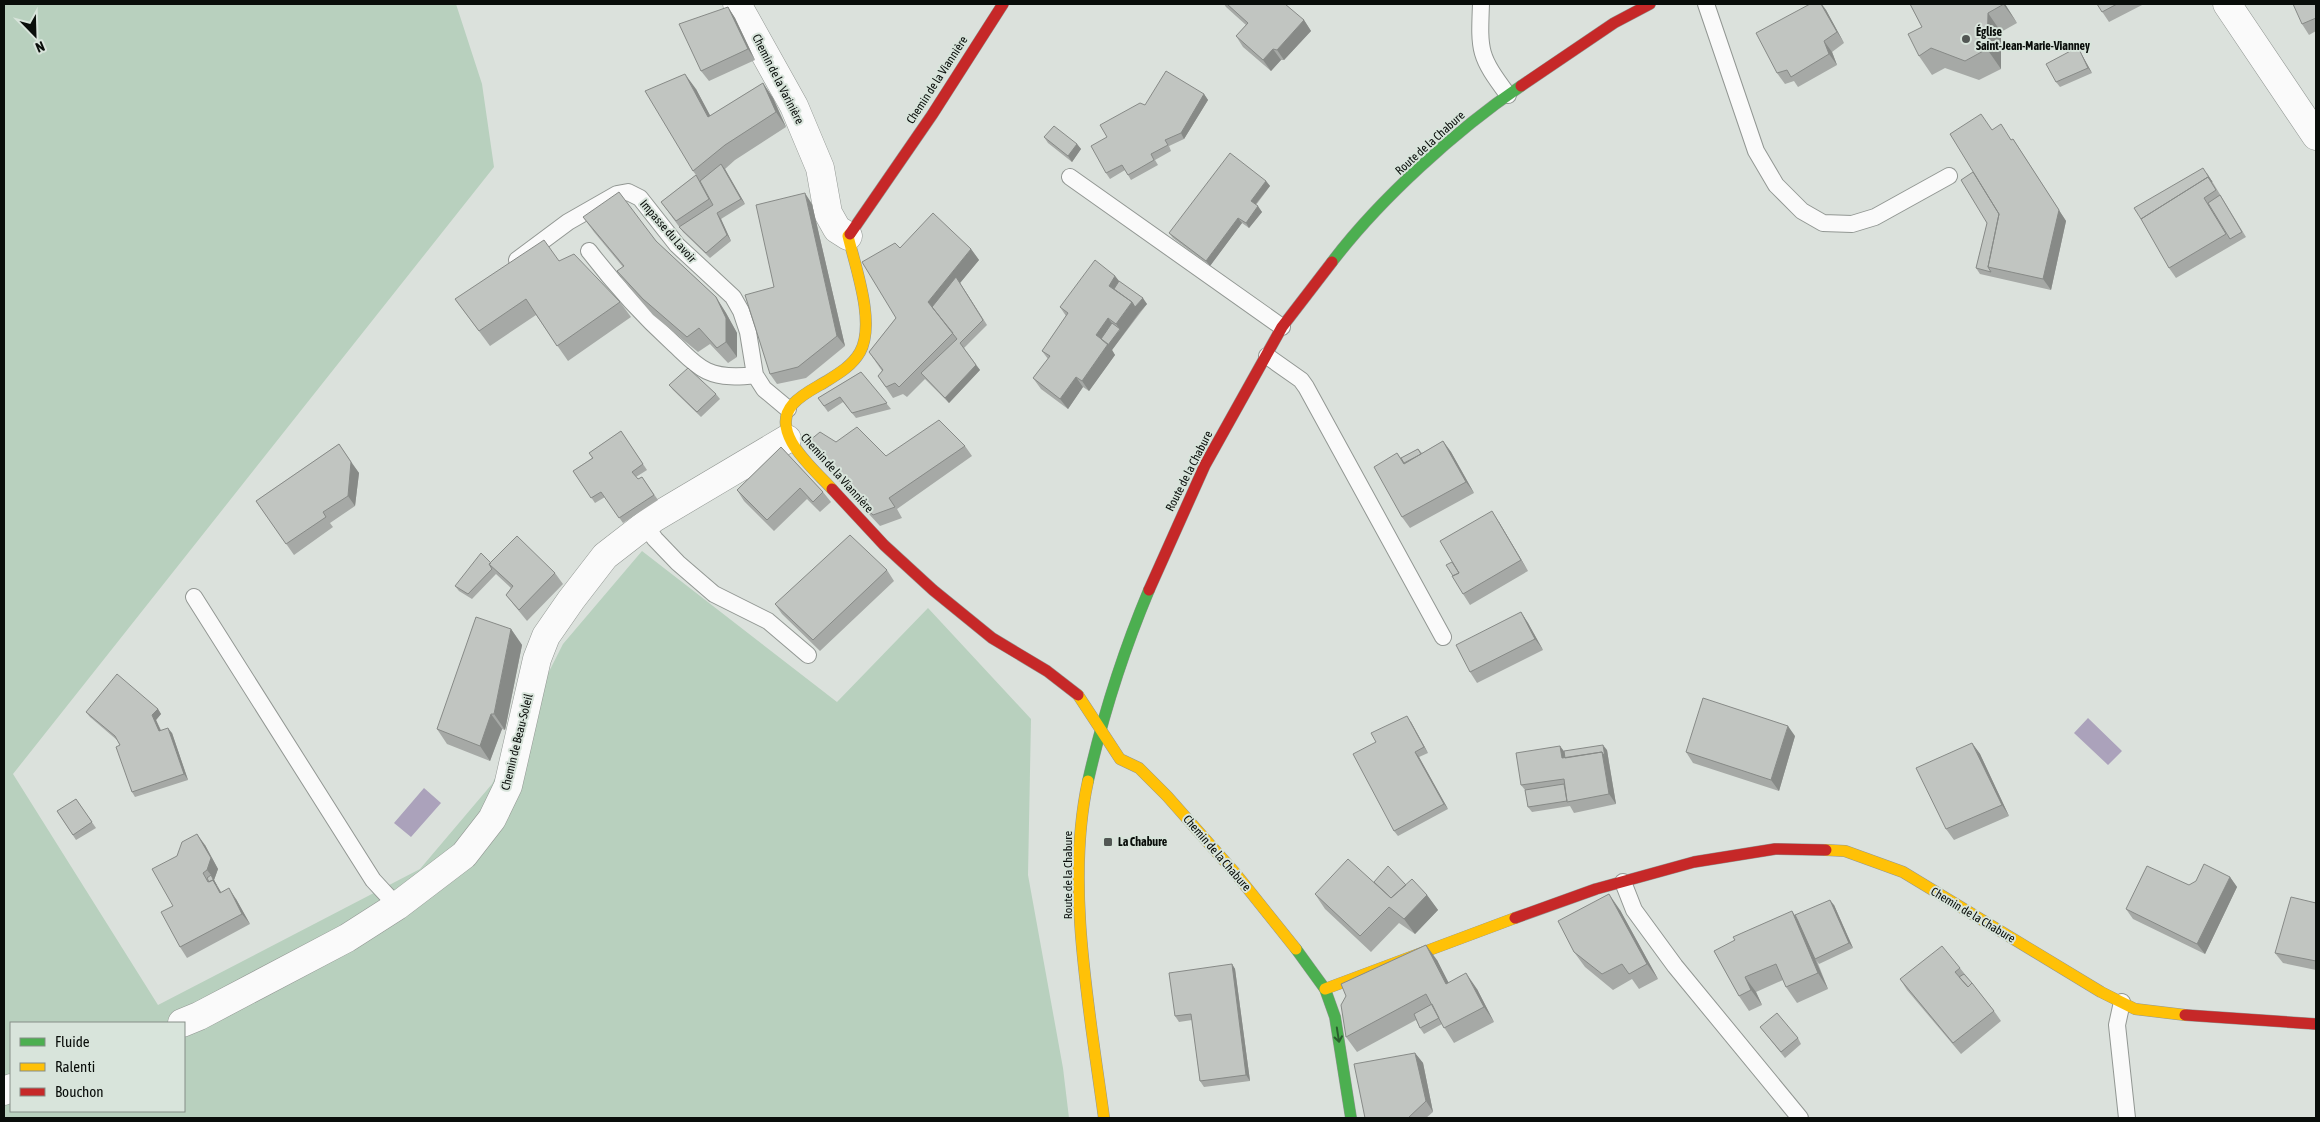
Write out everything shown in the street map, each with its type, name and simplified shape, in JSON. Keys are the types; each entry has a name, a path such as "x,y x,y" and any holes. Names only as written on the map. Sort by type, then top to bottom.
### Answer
{"street":[{"name":"Chemin de la Varinière","path":"737,4 794,106 820,168 828,213 838,229 848,236"},
{"name":"Chemin de la Viannière","path":"848,236 932,115 1003,4"},
{"name":"Route de la Chabure","path":"1104,1118 1083,959 1079,859 1084,800 1100,728 1127,642 1164,552 1205,465 1282,327 1348,241 1426,162 1508,95 1614,23 1650,4"},
{"path":"2228,4 2316,136"},
{"path":"788,408 804,395 845,370 860,353 865,328 848,236"},
{"name":"Chemin de la Viannière","path":"788,408 784,419 787,439 878,538 905,564 992,638 1047,671 1079,696 1100,728"},
{"name":"Chemin de Beau-Soleil","path":"185,1022 200,1016 347,938 397,906 464,854 492,819 508,786 537,659 546,636 605,556 654,518 787,439"},
{"name":"Chemin de la Chabure","path":"1100,728 1120,758 1139,768 1167,796 1236,874 1284,931 1325,989 1336,1018 1351,1118"},
{"name":"Chemin de la Chabure","path":"1325,989 1447,942 1596,889 1694,862 1776,849 1845,851 1903,872 2101,992 2135,1009 2204,1018 2316,1024"}],"lane":[{"path":"1481,4 1479,40 1482,56 1508,95"},
{"path":"1706,4 1756,151 1776,185 1802,211 1823,223 1852,224 1876,217 1949,176"},
{"path":"1070,177 1282,327"},
{"name":"Impasse du Lavoir","path":"507,268 551,234 617,194 628,192 640,198 677,245 733,297 741,311 748,332 755,375 764,389 788,408"},
{"path":"590,250 642,316 695,363 720,376 738,377 755,375"},
{"path":"1267,356 1301,380 1306,387 1443,637"},
{"path":"645,525 655,539 678,563 714,594 768,621 808,655"},
{"path":"194,596 373,880 397,906"},
{"path":"1623,882 1634,910 1675,966 1800,1118"},
{"path":"2122,1002 2118,1013 2118,1030 2127,1118"}],"green space":[{"path":"4,4 456,4 482,84 494,167 13,774 158,1005 420,869 492,784 563,644 642,551 837,702 928,608 1031,719 1028,875 1063,1068 1069,1118 4,1118"}],"shaded area":[{"path":"2088,718 2122,751 2108,765 2074,733"},
{"path":"424,788 441,803 411,837 394,823"}],"building":[{"path":"1227,4 1285,4 1304,20 1277,50 1273,49 1263,60 1236,36 1248,23"},
{"path":"1810,4 1821,4 1837,32 1824,41 1829,54 1791,77 1787,70 1777,73 1756,33"},
{"path":"1910,4 2004,4 1988,13 1987,49 1965,61 1931,48 1919,56 1908,34 1922,27"},
{"path":"2097,4 2117,4 2102,12"},
{"path":"2293,4 2316,4 2316,18 2302,24"},
{"path":"728,7 748,49 701,71 679,24"},
{"path":"2078,47 2088,68 2056,82 2046,64"},
{"path":"1166,71 1204,94 1181,133 1165,140 1168,145 1151,154 1154,160 1128,175 1122,165 1106,173 1091,146 1107,137 1100,125 1140,103 1145,105"},
{"path":"685,74 708,117 763,83 776,112 725,145 693,171 645,91"},
{"path":"1981,114 1992,130 2001,124 2011,140 2013,139 2059,210 2043,279 1988,267 1999,214 1950,134"},
{"path":"1054,126 1077,144 1068,156 1044,137"},
{"path":"1230,153 1266,181 1251,201 1258,206 1246,223 1238,218 1206,261 1169,233"},
{"path":"721,164 741,199 717,213 727,235 706,253 679,227 713,205 700,181"},
{"path":"2203,168 2212,182 2208,177 2141,219 2134,208"},
{"path":"1973,172 1999,214 1988,267 1991,272 1976,268 1987,223 1961,180"},
{"path":"696,175 709,199 676,221 661,202"},
{"path":"2208,177 2216,190 2204,198 2226,234 2169,268 2141,219"},
{"path":"619,192 656,241 716,297 726,318 726,342 717,348 699,328 687,337 643,299 617,271 624,266 583,217"},
{"path":"805,193 837,336 798,367 770,374 745,295 774,287 756,205"},
{"path":"2220,195 2242,232 2230,239 2208,203"},
{"path":"933,213 971,249 928,302 953,333 899,387 895,383 886,387 878,376 883,370 869,352 896,318 862,262 895,243 900,248"},
{"path":"544,240 559,261 574,254 620,302 557,346 526,299 479,331 455,299"},
{"path":"1095,260 1115,276 1109,286 1132,302 1116,324 1108,318 1096,335 1108,344 1082,381 1076,377 1060,399 1033,378 1050,356 1042,351 1068,313 1060,307"},
{"path":"956,277 983,320 960,343 976,365 945,398 921,373 957,339 932,307"},
{"path":"1119,281 1143,298 1135,307 1132,302 1114,289"},
{"path":"1112,323 1120,329 1108,345 1101,339"},
{"path":"688,368 716,394 697,412 669,385"},
{"path":"861,372 887,403 852,413 840,397 824,406 818,398"},
{"path":"939,420 965,446 889,498 895,507 873,515 811,449 809,441 820,432 836,442 857,427 886,456"},
{"path":"621,431 643,464 632,472 638,479 642,477 654,495 619,518 601,492 591,498 573,471 593,458 589,453"},
{"path":"1443,441 1466,482 1402,517 1374,467 1397,453 1404,464"},
{"path":"339,444 351,462 348,496 323,512 326,517 286,544 256,501"},
{"path":"781,447 823,492 813,502 800,488 767,520 737,490"},
{"path":"1418,449 1421,454 1404,463 1401,458"},
{"path":"1492,511 1521,560 1463,594 1452,576 1459,573 1440,541"},
{"path":"850,535 887,570 813,640 775,604"},
{"path":"517,536 555,573 519,610 506,595 513,586 489,564"},
{"path":"481,553 491,563 489,564 492,569 468,594 455,586"},
{"path":"1452,562 1459,573 1453,576 1446,565"},
{"path":"1521,612 1535,639 1470,672 1456,645"},
{"path":"476,617 511,629 494,714 491,714 480,746 437,729"},
{"path":"117,674 158,709 152,715 159,731 168,728 184,774 132,792 116,747 120,745 115,736 86,712"},
{"path":"1703,698 1788,726 1771,780 1686,752"},
{"path":"1407,716 1424,747 1415,752 1444,804 1394,831 1353,754 1376,742 1371,733"},
{"path":"1972,743 2002,805 1946,829 1916,768"},
{"path":"1603,745 1605,757 1602,752 1565,758 1564,751"},
{"path":"1560,746 1562,758 1602,752 1609,794 1567,802 1564,779 1521,785 1516,753"},
{"path":"1564,784 1567,801 1528,807 1525,790"},
{"path":"76,799 92,822 73,835 57,811"},
{"path":"197,834 211,858 207,870 203,873 208,882 213,880 220,893 229,888 242,914 180,947 161,912 173,906 152,869 177,856 182,842"},
{"path":"1348,859 1391,898 1412,879 1427,895 1404,919 1389,907 1360,936 1315,894"},
{"path":"2204,864 2230,877 2197,944 2126,909 2147,866 2189,885 2196,881"},
{"path":"1388,866 1406,885 1391,898 1374,882"},
{"path":"211,875 216,885 213,880 209,882 207,878"},
{"path":"1609,894 1647,964 1629,974 1622,964 1602,974 1574,952 1558,921"},
{"path":"2291,897 2316,903 2316,961 2275,953"},
{"path":"1830,900 1849,943 1815,959 1795,915"},
{"path":"1792,911 1818,973 1786,987 1776,964 1745,977 1751,990 1739,996 1714,951 1735,940 1733,937"},
{"path":"1426,945 1446,984 1466,973 1484,1007 1444,1028 1426,994 1346,1037 1341,1005 1346,996 1341,984"},
{"path":"1942,946 1960,968 1955,972 1968,987 1972,983 1994,1011 1953,1043 1900,979"},
{"path":"1232,964 1246,1075 1200,1081 1191,1014 1175,1016 1169,973"},
{"path":"1964,974 1972,983 1968,987 1959,977"},
{"path":"1432,1004 1439,1018 1420,1028 1414,1014"},
{"path":"1777,1013 1798,1038 1781,1052 1760,1027"},
{"path":"1415,1053 1426,1101 1408,1118 1365,1118 1354,1064"}],"traffic: fast":[{"path":"1332,262 1372,215 1420,167 1471,123 1521,86"},
{"path":"1088,781 1114,684 1149,590"},
{"path":"1296,949 1325,989 1335,1017 1351,1118"}],"traffic: slow":[{"path":"832,489 796,450 786,426 787,415 793,404 800,397 849,366 860,352 866,326 865,310 863,294 848,236 850,234"},
{"path":"1078,695 1120,759 1139,768 1167,796 1236,874 1296,949"},
{"path":"1088,781 1082,821 1079,863 1079,906 1087,993 1104,1118"},
{"path":"1826,850 1845,851 1903,872 2101,992 2135,1009 2185,1015"},
{"path":"1325,989 1515,918"}],"traffic: jam":[{"path":"850,234 932,115 1003,4"},
{"path":"1521,86 1614,23 1650,4"},
{"path":"1149,590 1205,465 1282,327 1332,262"},
{"path":"832,489 884,545 933,590 992,638 1047,671 1078,695"},
{"path":"1515,918 1596,889 1694,862 1775,849 1826,850"},
{"path":"2185,1015 2316,1024"}],"place":[{"name":"Église Saint-Jean-Marie-Vianney","path":"1966,39"},
{"name":"La Chabure","path":"1108,842"}]}
